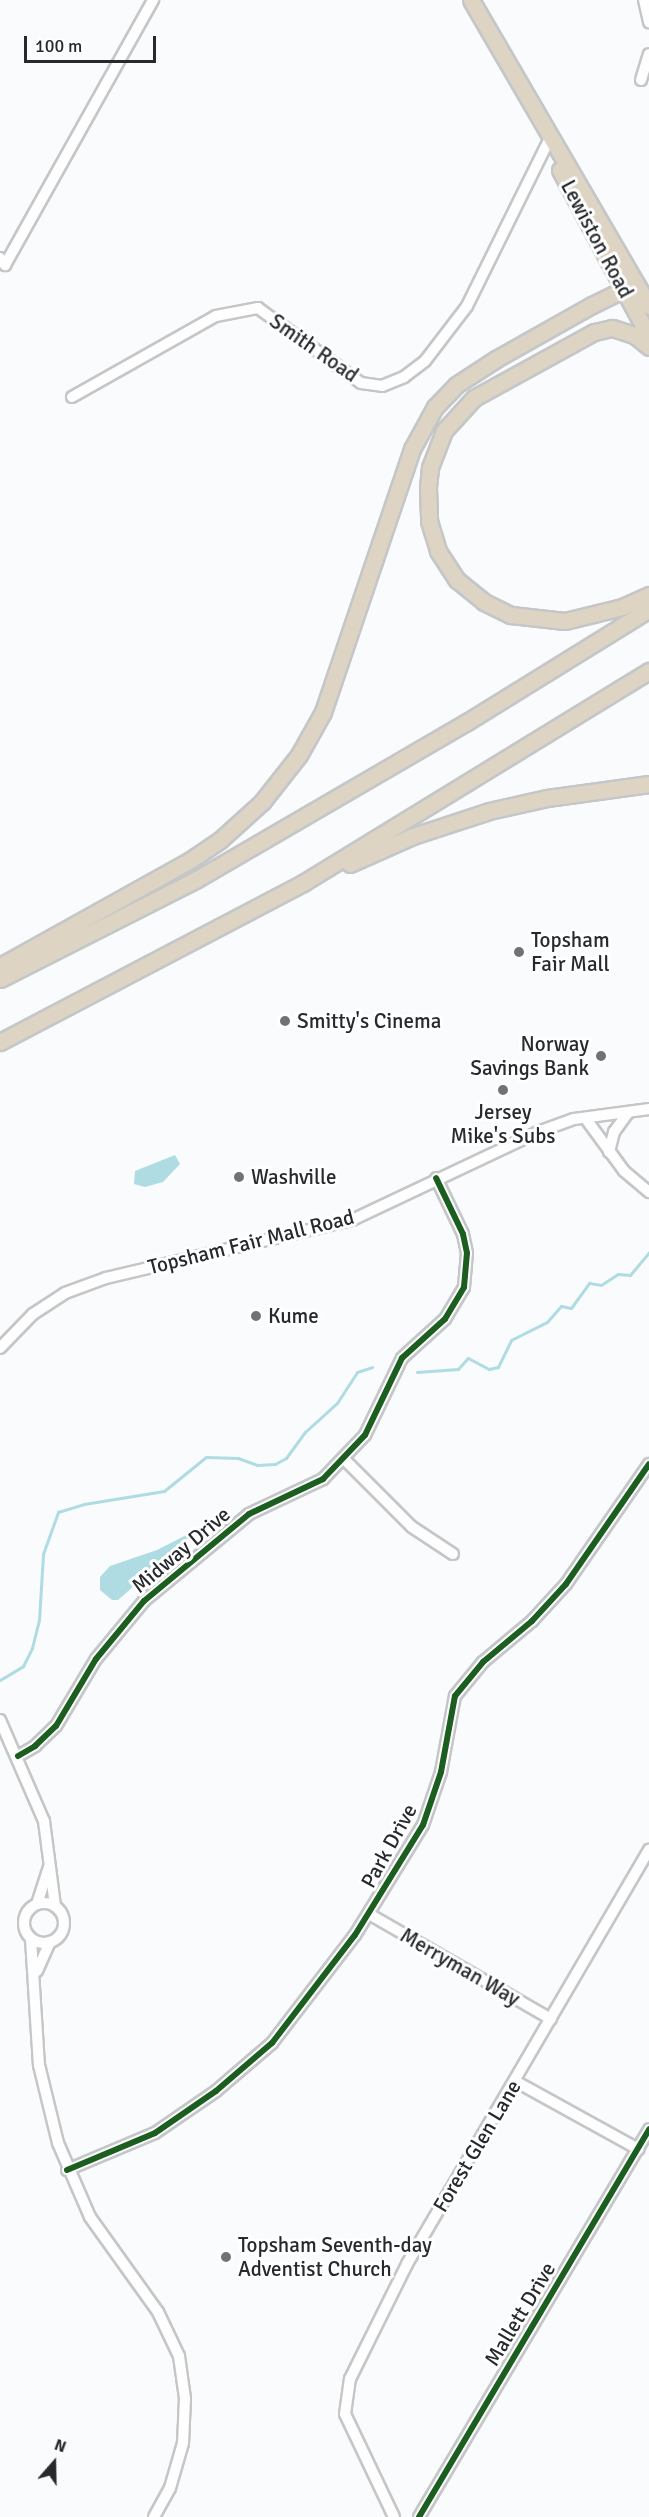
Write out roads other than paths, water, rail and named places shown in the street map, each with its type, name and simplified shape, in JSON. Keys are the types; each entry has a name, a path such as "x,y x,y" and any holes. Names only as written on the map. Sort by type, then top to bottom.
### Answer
{"highway":[{"name":"Lewiston Road","path":"471,0 549,140 568,166 646,300"},
{"name":"Lewiston Road","path":"549,140 560,170 649,337"},
{"path":"0,966 189,861 220,840 262,802 299,755 326,706 412,449 435,407 456,385 496,359 623,290 646,300"},
{"path":"649,347 634,335 612,328 594,332 474,398 444,431 430,468 428,488 429,521 438,551 458,580 484,602 511,615 565,621 622,607 649,596"},
{"path":"0,979 197,879 467,722 649,609"},
{"path":"0,1042 303,883 649,671"},
{"path":"303,883 413,836 489,811 548,798 649,784"}],"street":[{"path":"3,261 153,0"},
{"path":"644,0 649,22"},
{"path":"640,80 649,54"},
{"name":"Smith Road","path":"72,397 216,316 258,308 361,383 382,386 404,377 425,361 467,306 549,140"},
{"name":"Topsham Fair Mall Road","path":"0,1348 33,1314 65,1293 106,1278 352,1220 435,1178 494,1156 538,1132 586,1119 649,1109"},
{"path":"609,1152 614,1132 628,1113"},
{"path":"586,1119 624,1172 649,1192"},
{"name":"Midway Drive","path":"18,1756 35,1746 56,1726 96,1659 144,1601 249,1514 302,1491 345,1460 374,1422 402,1358 445,1319 464,1287 467,1253 463,1234 435,1178"},
{"path":"345,1460 412,1527 453,1554"},
{"name":"Park Drive","path":"68,2170 155,2133 224,2084 272,2043 369,1914 413,1844 434,1799 455,1696 476,1669 532,1621 566,1584 649,1464"},
{"path":"0,1720 18,1756 44,1821 55,1906 65,1923 59,1937 50,1942 35,1977"},
{"name":"Forest Glen Lane","path":"394,2517 345,2414 350,2379 407,2264 649,1851"},
{"path":"50,1861 37,1904 24,1919 31,1939 35,1977 39,2065 68,2170 90,2217 158,2312 179,2356 185,2398 183,2443 170,2488 154,2517"},
{"path":"37,1904 55,1906"},
{"name":"Merryman Way","path":"369,1914 551,2019"},
{"path":"31,1939 50,1942"},
{"path":"515,2081 638,2149"},
{"name":"Mallett Drive","path":"419,2517 649,2129"}],"water":[{"path":"175,1155 180,1164 163,1182 145,1187 134,1184 135,1171"},
{"path":"200,1528 118,1600 112,1600 100,1590 100,1577 110,1566 157,1550"}],"waterway":[{"path":"417,1372 458,1369 468,1358 489,1369 498,1367 511,1340 547,1322 561,1306 571,1308 589,1283 601,1285 618,1274 630,1275 649,1252"},
{"path":"0,1680 23,1666 32,1648 39,1620 43,1554 58,1512 84,1504 164,1491 206,1457 238,1458 257,1465 275,1464 286,1458 305,1432 337,1403 357,1372 372,1367"}],"place":[{"name":"Topsham Fair Mall","path":"519,952"},
{"name":"Smitty's Cinema","path":"285,1021"},
{"name":"Norway Savings Bank","path":"601,1056"},
{"name":"Jersey Mike's Subs","path":"503,1090"},
{"name":"Washville","path":"239,1177"},
{"name":"Kume","path":"256,1316"},
{"name":"Topsham Seventh-day Adventist Church","path":"226,2257"}]}
